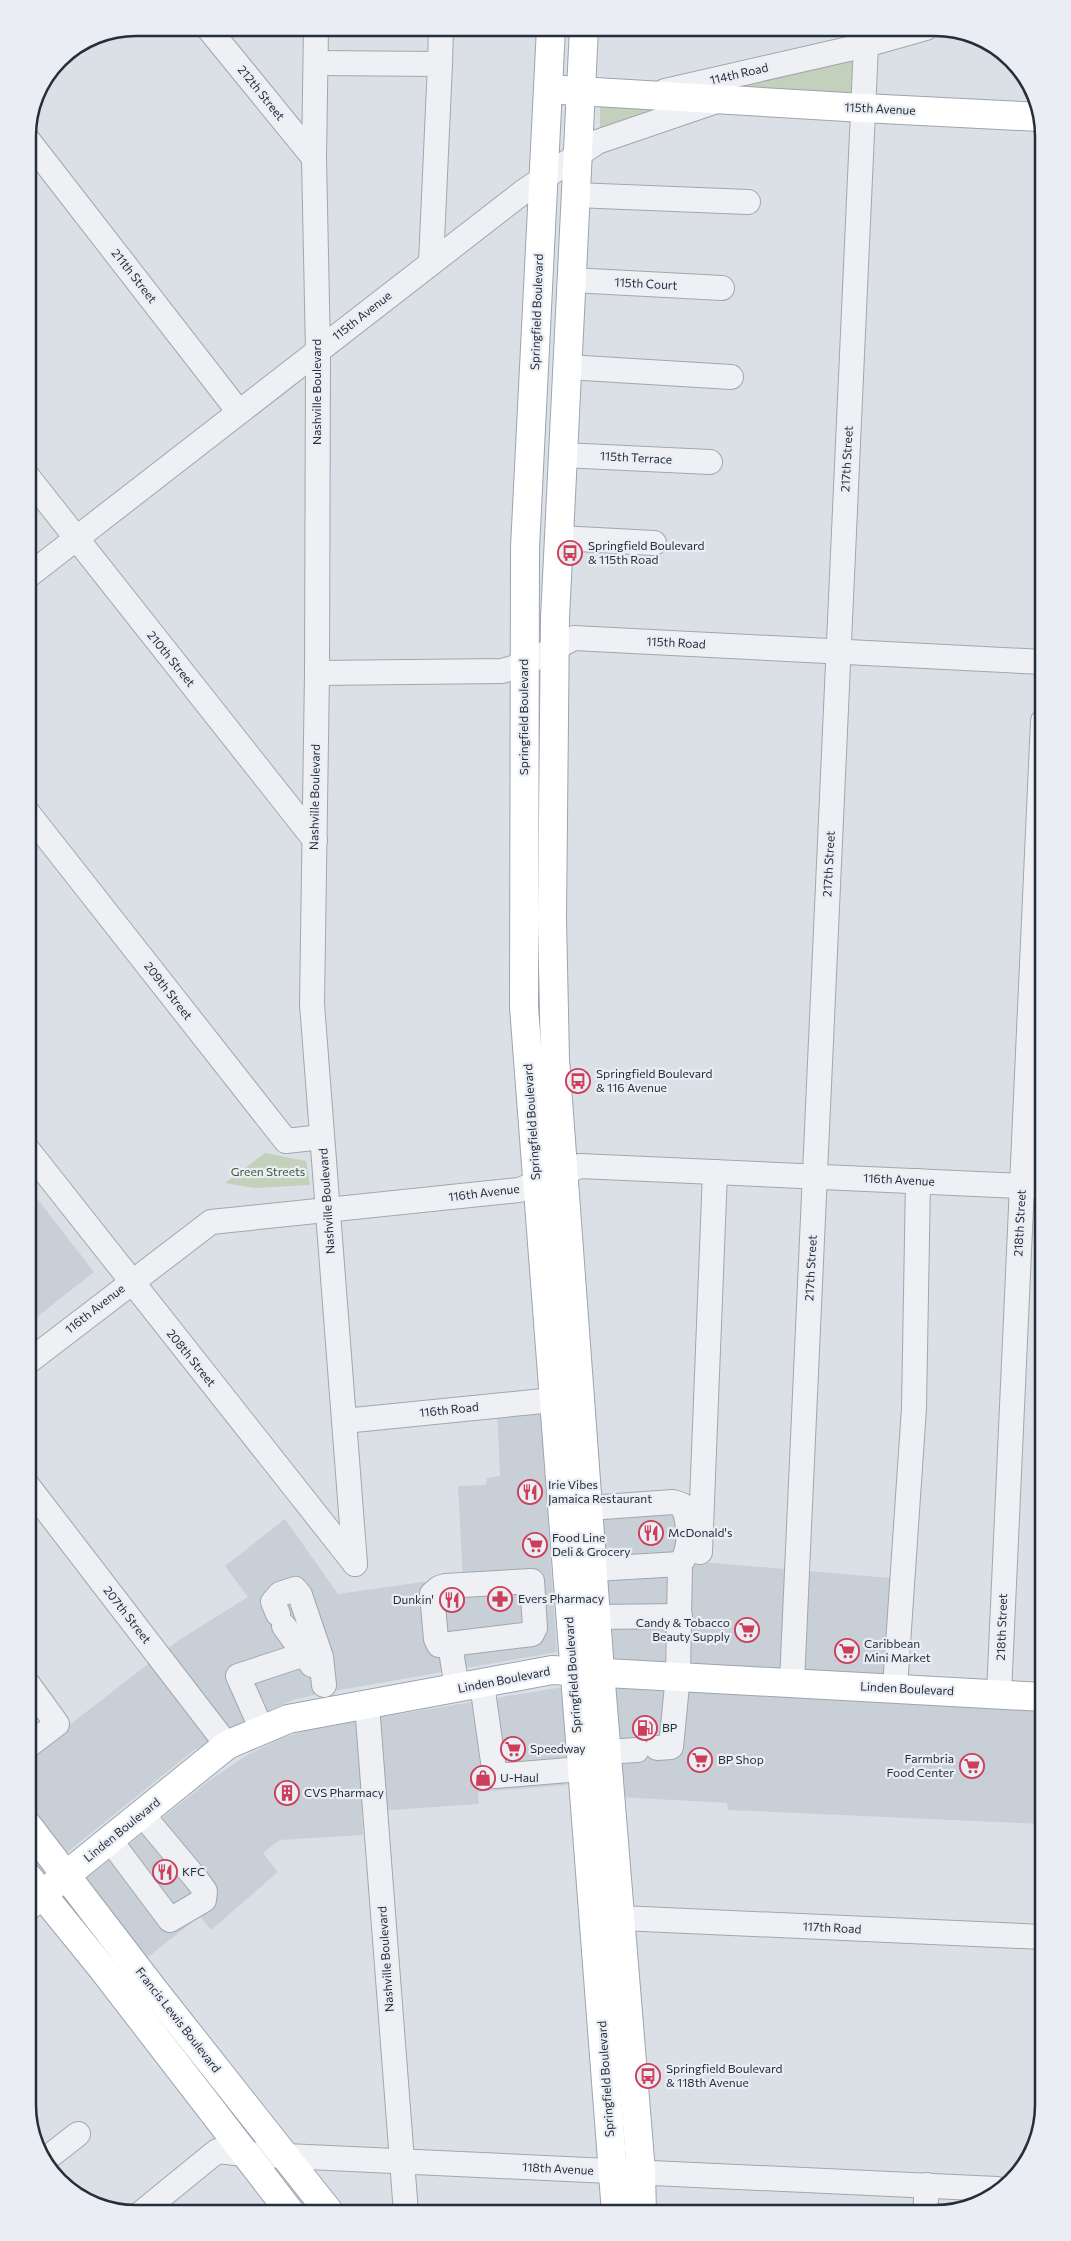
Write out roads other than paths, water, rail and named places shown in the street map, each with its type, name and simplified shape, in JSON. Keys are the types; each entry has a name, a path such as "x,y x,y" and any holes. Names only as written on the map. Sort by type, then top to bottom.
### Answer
{"main road":[{"name":"Springfield Boulevard","path":"551,36 544,178 540,205 538,304 525,548 523,665 524,1007 566,1578 615,2205"},
{"path":"584,36 562,455 555,648 552,919 555,1059 600,1671 642,2172 642,2205"},
{"name":"114th Road","path":"548,89 648,95"},
{"name":"115th Avenue","path":"648,95 1033,116"},
{"name":"Linden Boulevard","path":"36,1891 67,1874 227,1745 288,1719 552,1670 573,1669 1035,1696"},
{"name":"Francis Lewis Boulevard","path":"36,1836 153,1989 324,2205"},
{"path":"36,1897 102,1968 285,2205"}],"street":[{"name":"212th Street","path":"215,36 314,158"},
{"name":"Nashville Boulevard","path":"316,36 314,158 318,351 312,1004 355,1564"},
{"path":"431,263 441,36"},
{"name":"114th Road","path":"648,95 898,36"},
{"name":"217th Street","path":"792,1682 866,45"},
{"path":"316,63 440,64"},
{"name":"115th Avenue","path":"36,570 523,192 597,142 721,100"},
{"name":"211th Street","path":"36,150 239,412"},
{"path":"575,195 748,202"},
{"name":"115th Court","path":"571,280 722,288"},
{"path":"567,367 731,377"},
{"name":"115th Terrace","path":"562,455 710,462"},
{"name":"210th Street","path":"36,488 315,840"},
{"path":"559,538 654,543"},
{"name":"115th Road","path":"316,673 502,671 523,665 574,638 1035,662"},
{"name":"209th Street","path":"36,823 286,1141 322,1137"},
{"name":"218th Street","path":"999,1694 1033,1186 1035,1101"},
{"name":"208th Street","path":"36,1160 130,1282 355,1564"},
{"name":"116th Avenue","path":"36,1356 130,1282 211,1222 519,1190 580,1166 1033,1186"},
{"path":"607,1752 671,1747 678,1675 680,1616 690,1558 716,1172"},
{"path":"895,1688 914,1408 918,1181"},
{"name":"116th Road","path":"344,1421 553,1400"},
{"name":"207th Street","path":"36,1496 227,1745"},
{"path":"589,1508 639,1503 673,1502 682,1505 688,1523 686,1557 690,1558"},
{"path":"594,1569 690,1558"},
{"path":"532,1580 536,1628 532,1634 439,1645 436,1639 432,1594 435,1591 446,1586 532,1580 566,1578"},
{"path":"324,1685 321,1657 300,1595 296,1589 280,1594 273,1602 281,1620 324,1685 334,1711"},
{"path":"597,1617 680,1616"},
{"path":"450,1644 469,1686 495,1776 581,1769"},
{"path":"262,1730 238,1676 305,1654"},
{"path":"36,1695 57,1724 36,1740"},
{"name":"Nashville Boulevard","path":"367,1705 405,2205"},
{"path":"110,1840 170,1920 204,1900 205,1891 142,1814"},
{"name":"117th Road","path":"621,1918 1035,1937"},
{"path":"50,2156 78,2134"},
{"name":"118th Avenue","path":"151,2205 217,2151 284,2156 989,2189"},
{"path":"926,2205 927,2186"}],"place":[{"name":"Springfield Boulevard & 115th Road","path":"570,553"},
{"name":"Springfield Boulevard & 116 Avenue","path":"578,1081"},
{"name":"Irie Vibes Jamaica Restaurant","path":"530,1492"},
{"name":"McDonald's","path":"651,1533"},
{"name":"Food Line Deli & Grocery","path":"535,1545"},
{"name":"Evers Pharmacy","path":"500,1599"},
{"name":"Dunkin'","path":"452,1600"},
{"name":"Candy & Tobacco Beauty Supply","path":"747,1630"},
{"name":"Caribbean Mini Market","path":"847,1651"},
{"name":"BP","path":"645,1728"},
{"name":"Speedway","path":"513,1749"},
{"name":"BP Shop","path":"700,1760"},
{"name":"Farmbria Food Center","path":"972,1766"},
{"name":"U-Haul","path":"483,1778"},
{"name":"CVS Pharmacy","path":"287,1793"},
{"name":"KFC","path":"165,1872"},
{"name":"Springfield Boulevard & 118th Avenue","path":"648,2076"}],"park label":[{"name":"Green Streets","path":"268,1172"}]}
